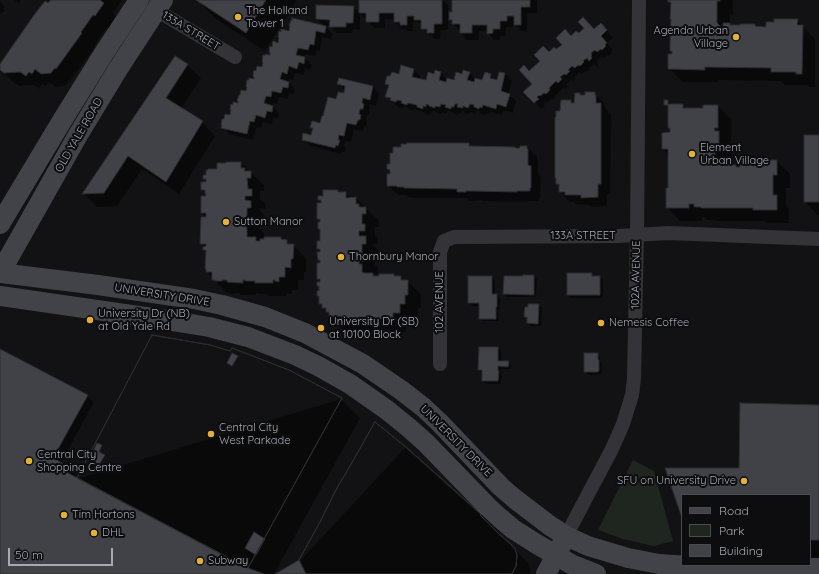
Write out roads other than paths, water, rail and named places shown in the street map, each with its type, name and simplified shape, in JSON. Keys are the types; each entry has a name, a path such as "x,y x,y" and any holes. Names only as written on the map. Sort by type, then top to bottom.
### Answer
{"main road":[{"name":"OLD YALE ROAD","path":"0,224 104,53 140,0"},
{"name":"OLD YALE ROAD","path":"0,273 78,135 159,3"},
{"name":"UNIVERSITY DRIVE","path":"0,273 194,299 265,317 305,333 373,370 423,407 515,499 566,536 588,546 628,558 659,564 681,565"},
{"name":"UNIVERSITY DRIVE","path":"0,296 209,326 248,337 295,355 338,377 387,410 426,443 488,507 513,529 556,556 596,574"},
{"path":"142,316 174,309 192,310 222,305"},
{"path":"546,574 566,536"},
{"name":"UNIVERSITY DRIVE","path":"690,566 819,568"}],"street":[{"name":"102A AVENUE","path":"566,536 612,449 623,424 632,395 635,364 639,0"},
{"name":"133A STREET","path":"159,3 235,57"},
{"name":"133A STREET","path":"444,241 454,237 610,236 668,233 819,239"},
{"name":"102 AVENUE","path":"440,364 440,252 444,241"}],"place":[{"name":"The Holland Tower 1","path":"238,17"},
{"name":"Agenda Urban Village","path":"736,37"},
{"name":"Element Urban Village","path":"692,154"},
{"name":"Sutton Manor","path":"226,222"},
{"name":"Thornbury Manor","path":"341,257"},
{"name":"University Dr (NB) at Old Yale Rd","path":"90,320"},
{"name":"Nemesis Coffee","path":"601,323"},
{"name":"University Dr (SB) at 10100 Block","path":"321,328"},
{"name":"Central City West Parkade","path":"211,434"},
{"name":"Central City Shopping Centre","path":"29,461"},
{"name":"SFU on University Drive","path":"744,481"},
{"name":"Tim Hortons","path":"64,515"},
{"name":"DHL","path":"94,533"},
{"name":"Subway","path":"200,561"}]}
